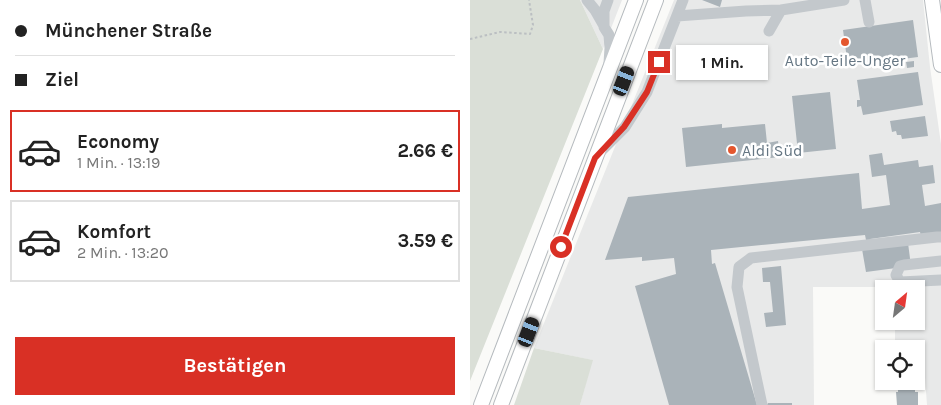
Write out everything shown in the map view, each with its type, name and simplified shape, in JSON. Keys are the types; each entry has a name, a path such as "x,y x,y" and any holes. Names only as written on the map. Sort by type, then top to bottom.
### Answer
{"main road":[{"path":"481,405 636,0"},
{"path":"501,405 656,0"},
{"path":"932,0 941,65"}],"street":[{"path":"588,0 609,35 608,72"},
{"path":"604,26 604,11 608,0"},
{"path":"595,158 624,127 647,92 683,0"},
{"path":"677,16 748,5 780,10 844,0"},
{"path":"865,0 869,22"},
{"path":"769,32 780,10"},
{"path":"762,405 736,288 740,267 751,258 941,238"},
{"path":"941,261 900,266 896,275 900,282 941,280"}],"path":[{"path":"470,39 500,32 530,34 533,24 529,0"}],"shaded area":[{"path":"470,0 580,0 603,49 470,381"},
{"path":"580,0 622,0 603,49"},
{"path":"674,0 923,0 941,144 941,405 927,405 925,340 895,340 895,330 925,330 925,280 875,280 875,287 813,287 814,405 580,405 592,360 534,348"},
{"path":"534,348 593,360 580,405 514,405"}],"building":[{"path":"702,0 722,0 720,7"},
{"path":"913,20 918,57 848,66 843,30"},
{"path":"914,61 914,67 907,68 906,62"},
{"path":"918,72 923,105 863,115 861,106 857,107 857,100 860,100 857,80"},
{"path":"830,92 836,149 798,153 792,96"},
{"path":"925,116 928,136 902,139 901,135 897,135 896,131 892,132 890,121"},
{"name":"Aldi Süd","path":"722,124 722,128 765,124 767,143 778,141 780,157 686,167 682,128"},
{"path":"882,153 884,165 918,160 919,167 933,165 935,183 922,185 925,206 941,203 941,233 921,236 920,232 870,239 908,243 911,266 866,272 862,249 866,240 865,235 711,250 712,264 715,263 757,405 669,405 635,286 676,274 674,258 642,261 642,257 605,260 628,197 859,173 862,209 890,205 886,175 872,177 869,155"},
{"path":"781,266 786,325 766,327 764,313 773,312 770,282 763,282 762,268"},
{"path":"898,390 915,390 915,392 918,392 918,405 897,405 896,392"},
{"path":"768,403 792,403 792,405 767,405"}],"place":[{"name":"Auto-Teile-Unger","path":"845,42"},
{"name":"Aldi Süd","path":"732,150"}],"route":[{"path":"561,247 595,158 624,127 647,92 659,62"}]}
